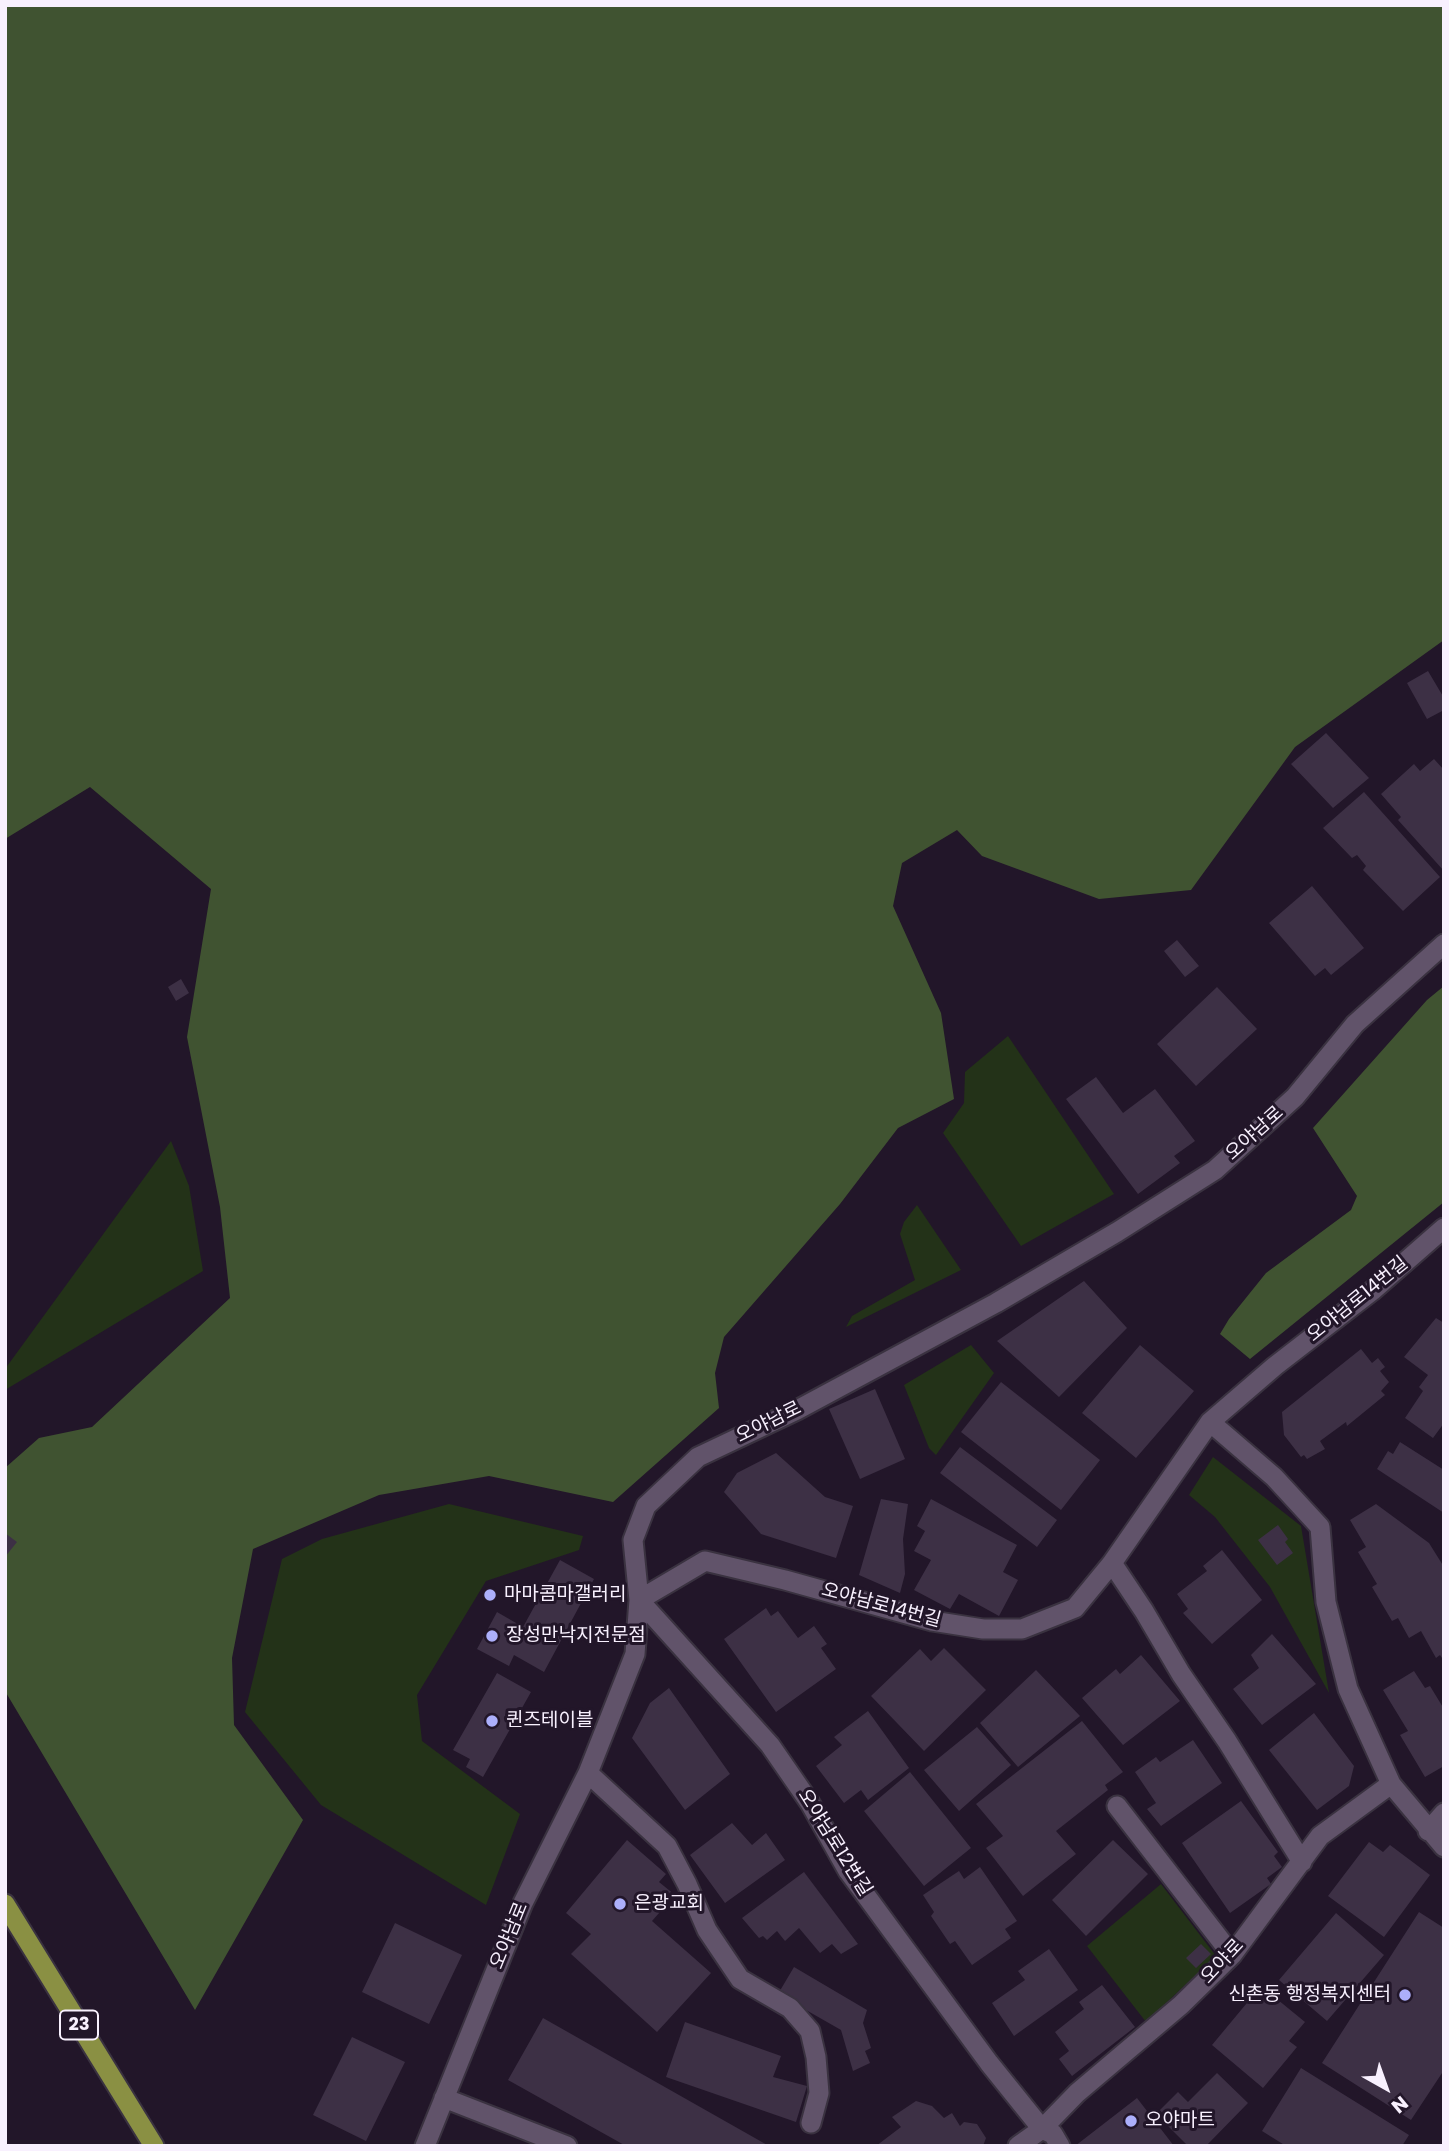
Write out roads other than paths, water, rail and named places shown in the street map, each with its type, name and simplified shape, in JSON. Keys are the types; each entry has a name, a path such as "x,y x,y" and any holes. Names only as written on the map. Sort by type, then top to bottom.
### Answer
{"main road":[{"name":"23","path":"5,1905 153,2146"}],"street":[{"name":"오야남로","path":"425,2146 523,1903 588,1773 635,1654 639,1600 634,1540 646,1506 698,1457 797,1410 996,1303 1216,1170 1295,1097 1355,1024 1444,944"},
{"name":"오야남로14번길","path":"639,1600 705,1561 932,1621 983,1629 1022,1629 1075,1608 1112,1563 1210,1422 1275,1366 1372,1291 1444,1228"},
{"path":"1210,1422 1274,1477 1320,1527 1326,1601 1348,1689 1391,1784 1444,1847"},
{"path":"1112,1563 1302,1862"},
{"name":"오야남로12번길","path":"639,1600 770,1745 810,1803 848,1871 989,2063 1042,2129 1054,2134 1060,2146"},
{"path":"588,1773 667,1846 707,1930 740,1979 790,2008 810,2031 816,2057 819,2093 811,2123"},
{"name":"오야로","path":"1042,2129 1077,2093 1181,2006 1232,1955 1320,1836 1391,1784"},
{"path":"1117,1806 1232,1955"},
{"path":"1429,1831 1444,1813"},
{"path":"444,2098 567,2146"},
{"path":"1018,2146 1042,2129"}],"place":[{"name":"마마콤마갤러리","path":"490,1595"},
{"name":"장성만낙지전문점","path":"492,1636"},
{"name":"퀸즈테이블","path":"492,1721"},
{"name":"은광교회","path":"620,1904"},
{"name":"신촌동 행정복지센터","path":"1405,1995"},
{"name":"오야마트","path":"1131,2121"}]}
